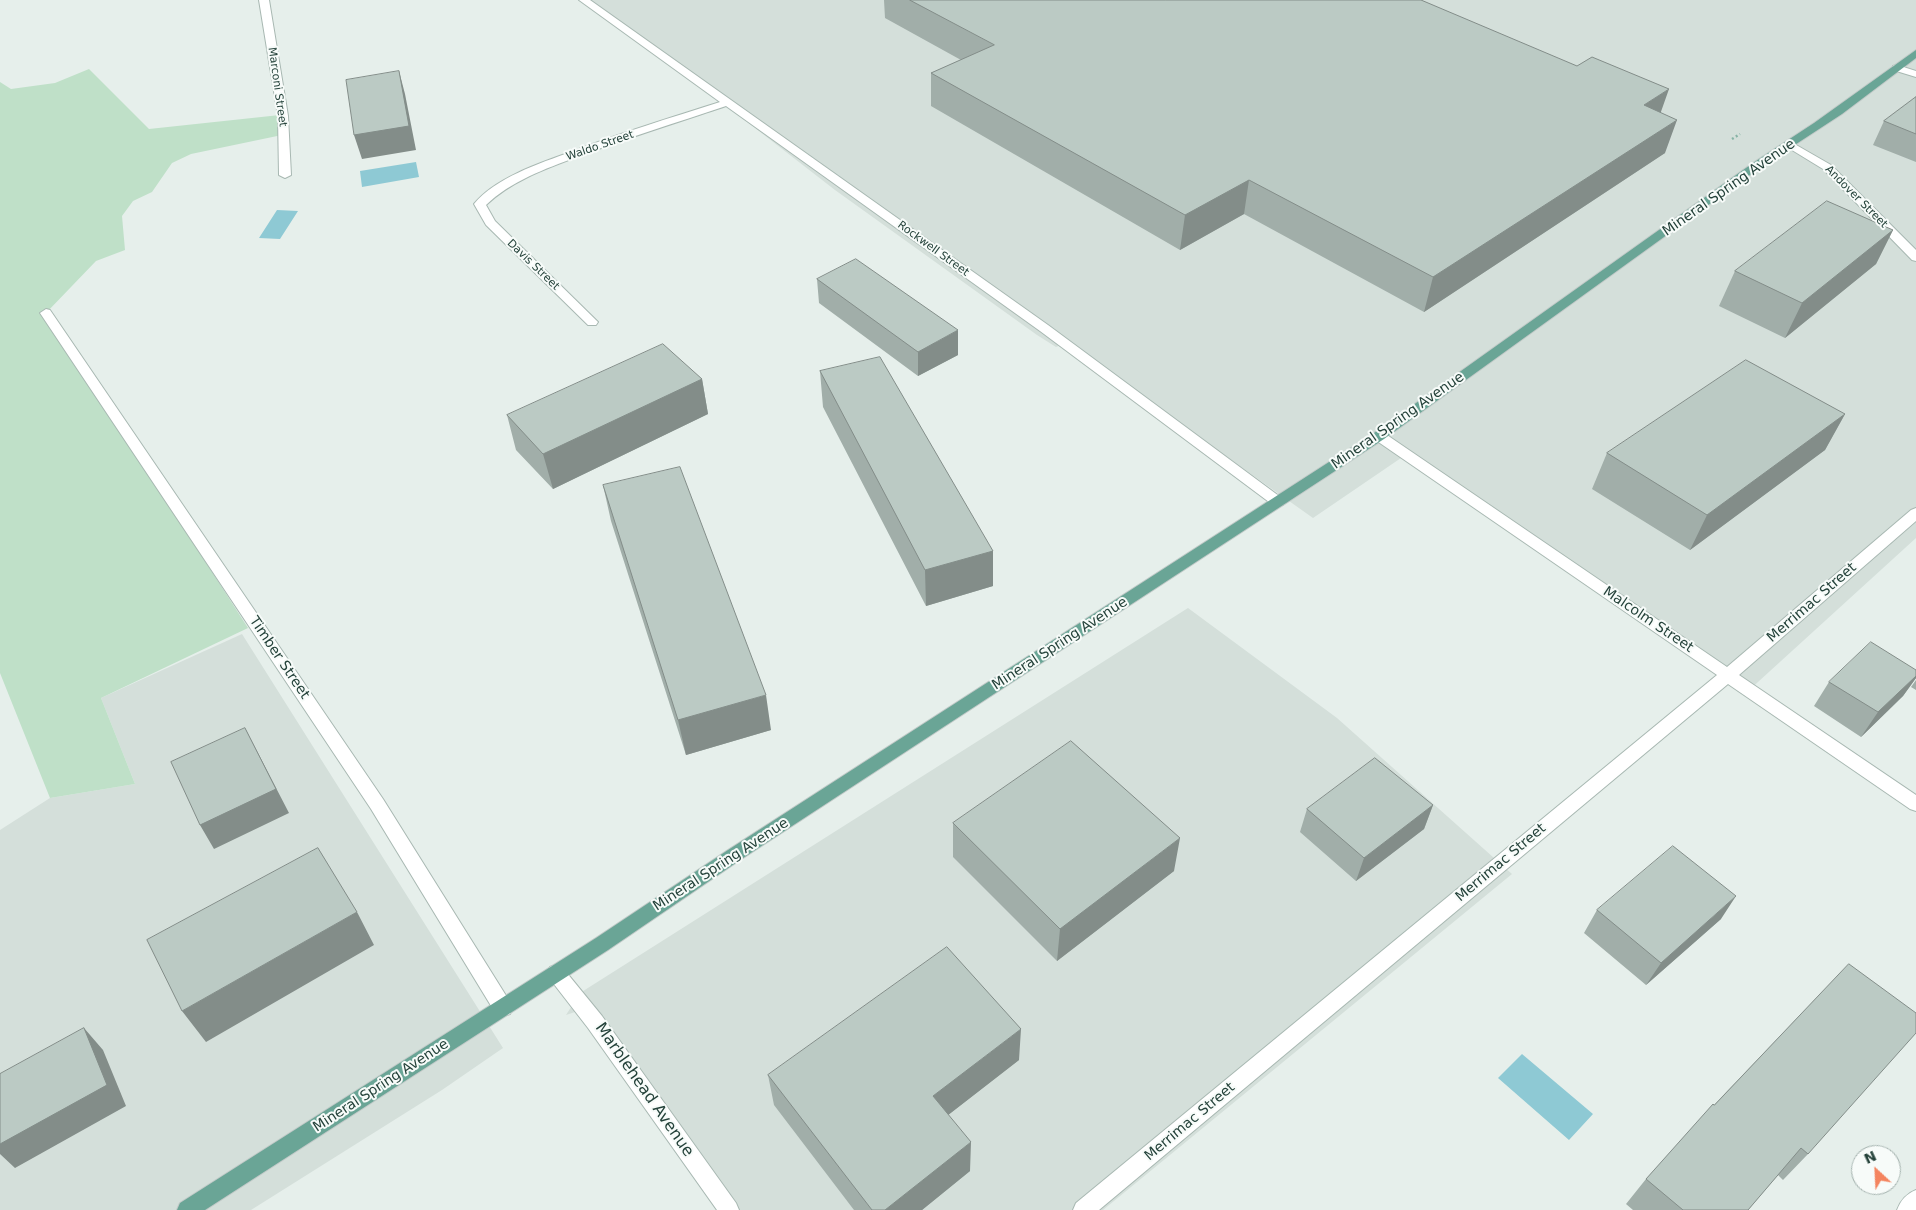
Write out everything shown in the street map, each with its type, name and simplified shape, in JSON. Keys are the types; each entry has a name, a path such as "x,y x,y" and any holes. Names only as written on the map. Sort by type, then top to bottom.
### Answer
{"main road":[{"name":"Mineral Spring Avenue","path":"187,1210 503,1008 1379,436 1757,165 1791,145 1916,53"}],"street":[{"name":"Marconi Street","path":"264,0 283,116 285,174"},
{"name":"Rockwell Street","path":"584,0 1044,328 1278,502"},
{"path":"1897,68 1916,74"},
{"name":"Waldo Street","path":"480,204 483,197 493,189 536,169 729,102"},
{"name":"Andover Street","path":"1791,145 1827,167 1916,257"},
{"name":"Davis Street","path":"480,204 490,223 592,322"},
{"name":"Timber Street","path":"46,313 377,804 503,1008"},
{"name":"Malcolm Street","path":"1379,436 1916,804"},
{"name":"Merrimac Street","path":"1083,1210 1728,675 1916,513"},
{"name":"Marblehead Avenue","path":"556,973 595,1022 729,1210"},
{"path":"1907,1210 1916,1200"}],"path":[{"path":"1732,139 1740,134"}],"shaded area":[{"path":"584,0 1916,0 1916,538 1747,692 1401,458 1313,518 1066,343 1056,347 1037,335 835,190 639,38"},
{"path":"1188,608 1337,718 1512,874 1103,1210 724,1210 575,1012 566,1015 580,993"},
{"path":"242,634 503,1048 442,1090 251,1210 0,1210 0,830 50,798 135,784 101,698"}],"green space":[{"path":"89,69 149,129 280,115 282,135 191,154 172,163 152,192 133,201 122,216 125,250 96,261 46,313 248,628 101,698 135,784 50,798 0,673 0,82 11,89 55,83"}],"water":[{"path":"416,162 419,177 362,187 360,171"},
{"path":"277,210 298,211 280,239 259,238"},
{"path":"1522,1054 1593,1114 1569,1140 1498,1078"}],"building":[{"path":"910,0 1421,0 1577,66 1592,57 1669,89 1644,105 1677,120 1433,277 1249,180 1185,215 931,73 994,45"},
{"path":"399,71 409,126 354,135 346,80"},
{"path":"1916,97 1916,134 1884,121"},
{"path":"1827,201 1893,230 1802,303 1735,271"},
{"path":"856,259 958,330 918,352 817,279"},
{"path":"663,344 702,379 543,454 507,415"},
{"path":"880,357 993,551 925,570 820,371"},
{"path":"1746,360 1845,414 1707,515 1607,453"},
{"path":"680,467 766,695 678,720 603,485"},
{"path":"1871,642 1916,670 1916,676 1878,712 1829,682"},
{"path":"245,728 276,789 200,825 171,762"},
{"path":"1071,741 1180,838 1060,929 953,823"},
{"path":"1375,758 1433,805 1364,858 1307,809"},
{"path":"1673,846 1736,896 1661,963 1597,910"},
{"path":"318,848 357,912 182,1011 147,940"},
{"path":"947,947 1021,1029 933,1096 971,1142 885,1210 872,1210 768,1075"},
{"path":"1849,964 1916,1013 1916,1033 1808,1154 1801,1148 1748,1210 1683,1210 1646,1179 1713,1104"},
{"path":"84,1028 107,1085 0,1144 0,1074"}]}
